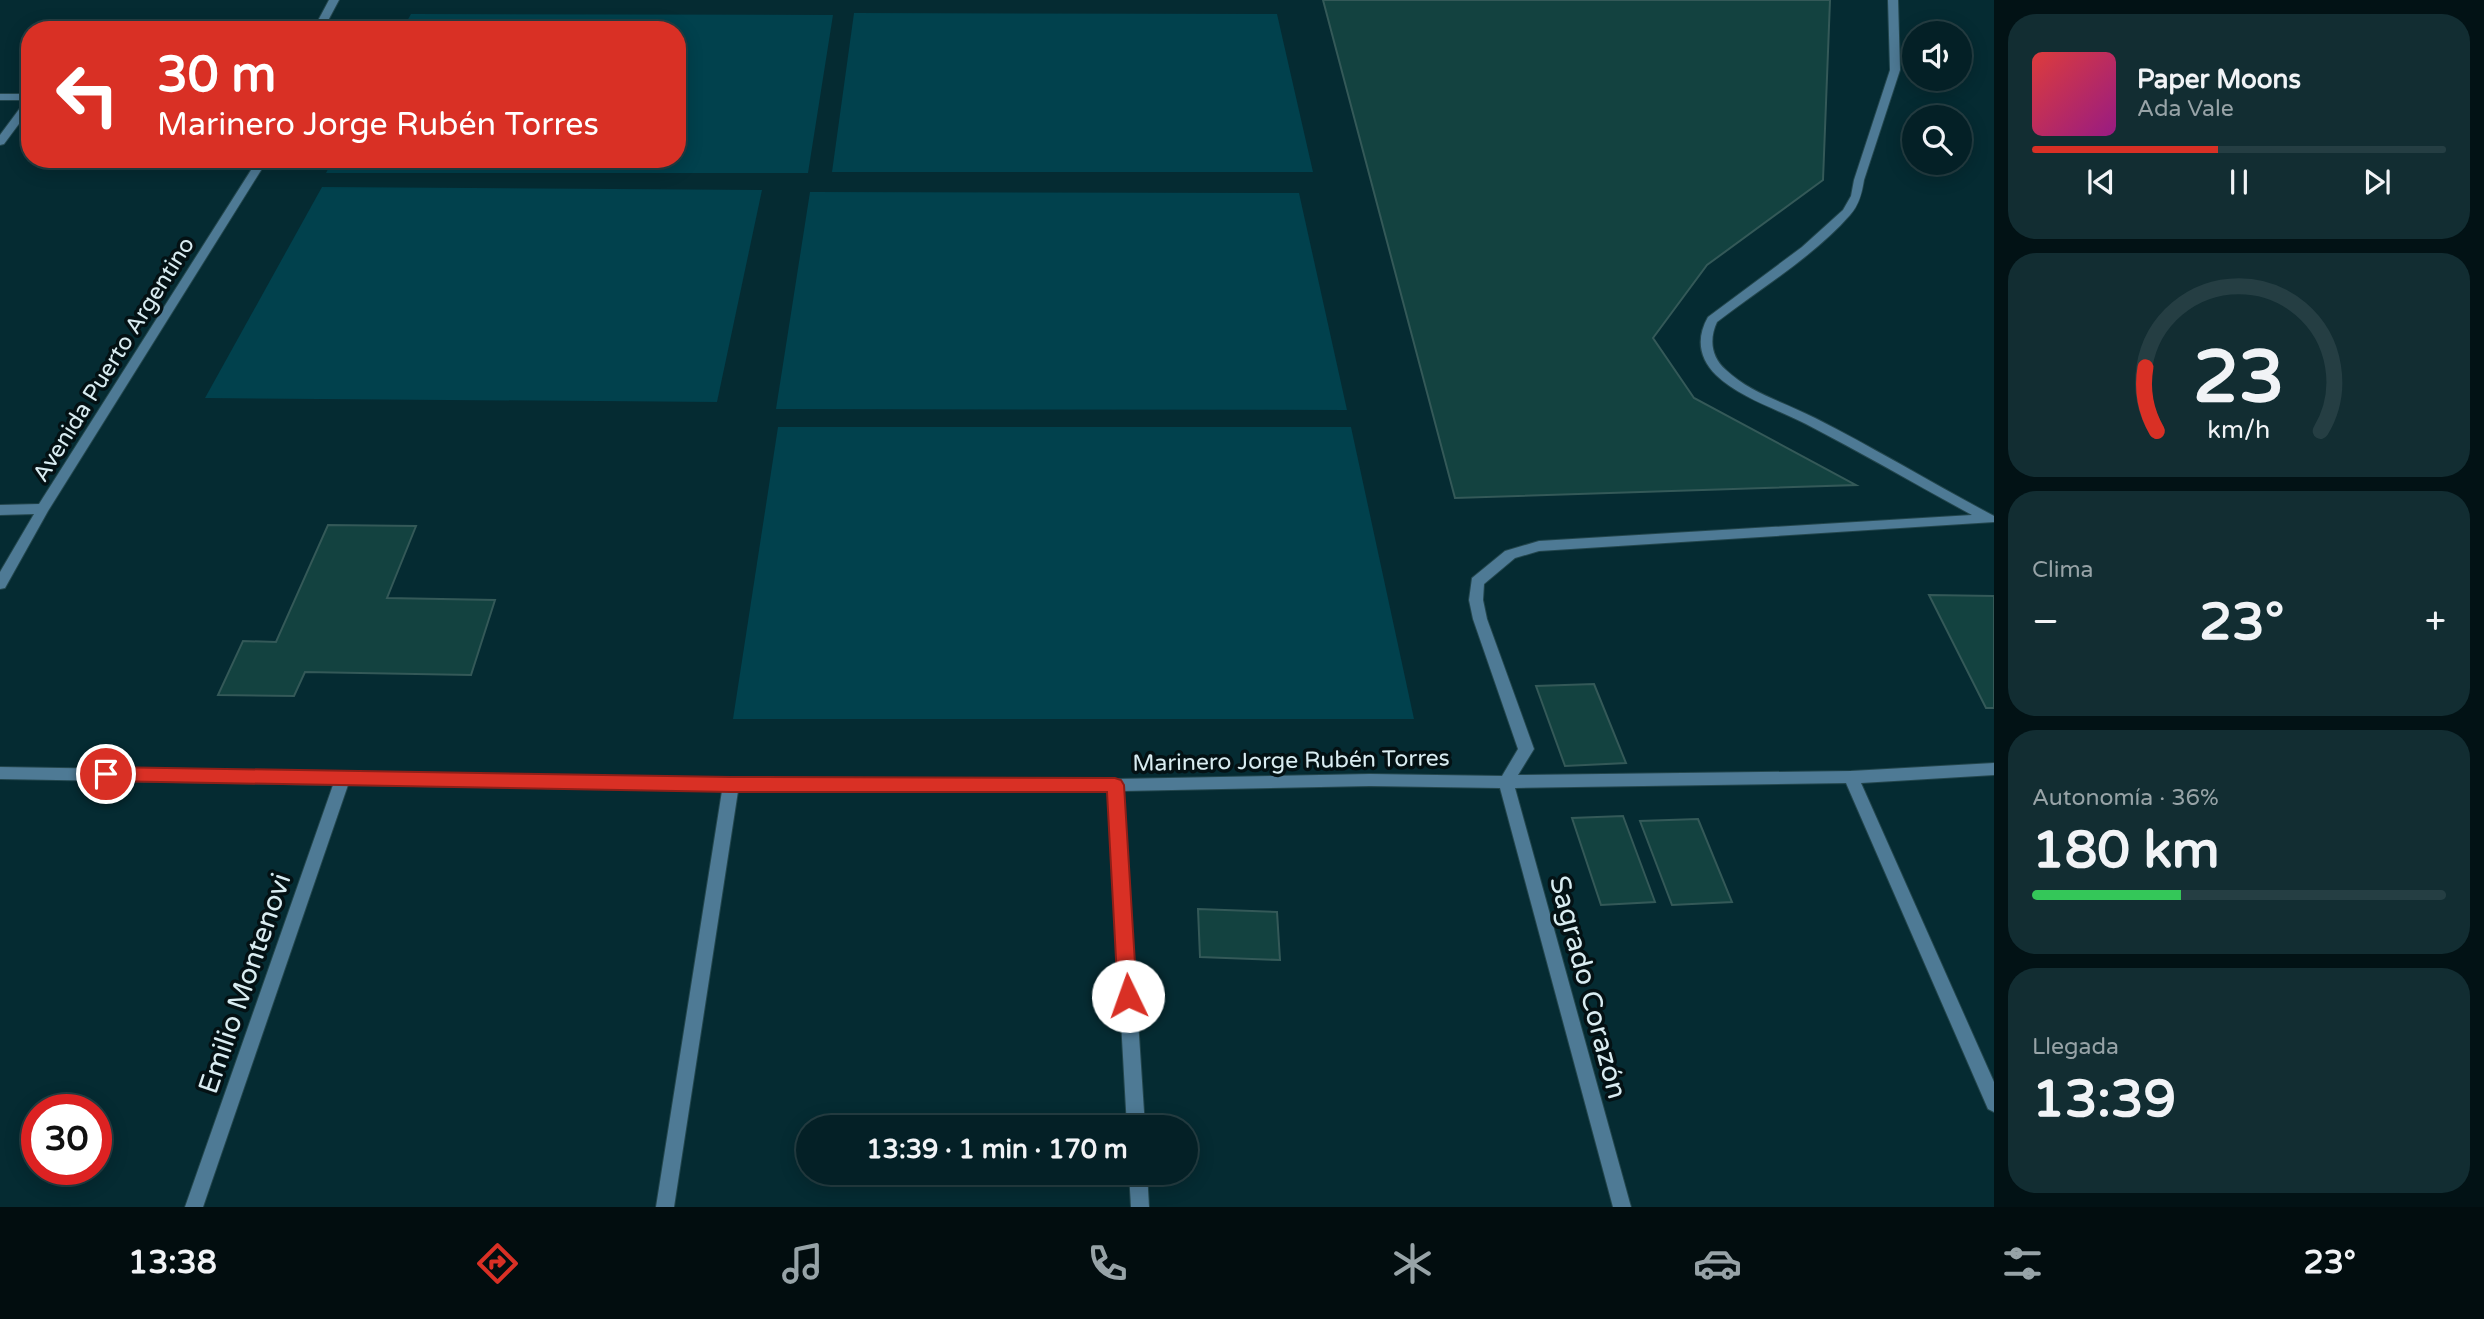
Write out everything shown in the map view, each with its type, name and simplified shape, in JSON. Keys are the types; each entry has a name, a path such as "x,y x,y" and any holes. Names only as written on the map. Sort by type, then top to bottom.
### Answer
{"street":[{"path":"323,21 334,0"},
{"path":"1893,0 1895,70 1856,196 1847,212 1806,249 1712,320 1705,334 1707,351 1720,372 1746,390 1811,421 1991,521"},
{"path":"0,97 21,99"},
{"path":"0,142 21,113"},
{"name":"Avenida Puerto Argentino","path":"0,583 43,509 257,168"},
{"path":"0,510 43,509"},
{"path":"1506,782 1527,749 1480,619 1476,600 1477,582 1510,554 1539,546 1991,521"},
{"name":"Marinero Jorge Rubén Torres","path":"0,773 731,785 1115,785 1370,780 1506,782 1851,777 1994,769"},
{"name":"Emilio Montenovi","path":"194,1207 343,777"},
{"path":"1851,777 1994,1103"},
{"name":"Sagrado Corazón","path":"1506,782 1622,1207"},
{"path":"665,1207 731,785"},
{"path":"1115,785 1135,1115"},
{"path":"1139,1185 1140,1207"}],"shaded area":[{"path":"854,13 1277,14 1313,172 832,172"},
{"path":"411,14 833,15 808,173 326,173 328,168 686,168 686,21 407,21"},
{"path":"322,187 762,190 717,402 205,398"},
{"path":"810,192 1299,193 1347,410 776,409"},
{"path":"778,427 1351,427 1414,719 733,719"}],"building":[{"path":"1323,0 1830,0 1823,180 1707,265 1653,338 1694,398 1856,485 1455,498"},
{"path":"328,525 416,526 387,598 495,600 471,675 305,672 294,696 218,695 243,641 276,642"},
{"path":"1929,595 1994,596 1994,708 1986,708"},
{"path":"1594,684 1626,763 1565,766 1536,686"},
{"path":"1623,816 1655,902 1601,905 1572,818"},
{"path":"1698,819 1732,902 1672,905 1640,821"},
{"path":"1198,909 1277,912 1280,960 1200,957"}],"route":[{"path":"106,774 731,785 1115,785 1128,996"}]}
